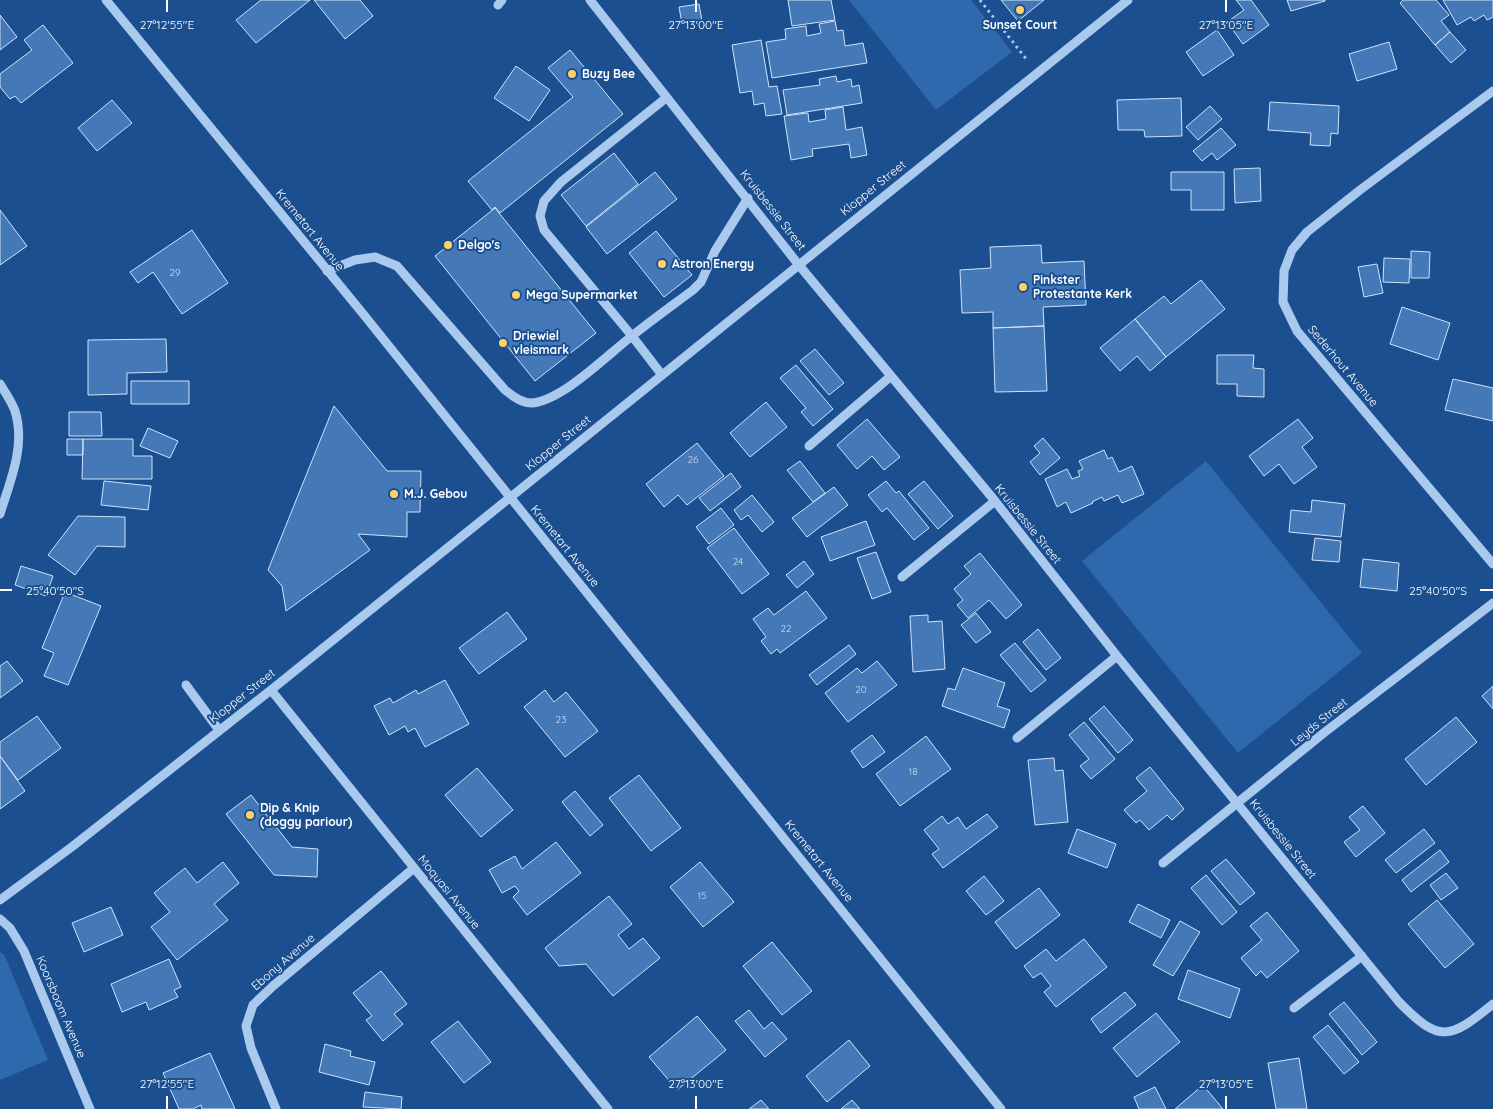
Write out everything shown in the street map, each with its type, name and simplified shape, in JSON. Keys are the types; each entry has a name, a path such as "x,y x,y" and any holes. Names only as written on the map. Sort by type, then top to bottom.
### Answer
{"street":[{"name":"Kremetart Avenue","path":"106,0 510,497 1001,1109"},
{"name":"Kruisbessie Street","path":"590,0 666,98 748,198 798,264 846,319 1399,1002 1416,1019 1436,1032 1449,1032 1466,1026 1493,1004"},
{"name":"Klopper Street","path":"0,900 73,846 271,690 1128,0"},
{"name":"Sederhout Avenue","path":"1493,91 1307,232 1292,250 1284,271 1283,302 1298,330 1493,564"},
{"path":"662,376 632,336 544,230 540,216 544,201 561,182 666,98"},
{"path":"327,271 355,260 375,257 397,266 504,390 521,402 530,403 548,400 564,391 701,282 715,252 748,198"},
{"path":"809,446 891,376"},
{"path":"0,384 15,410 19,429 18,452 0,514"},
{"path":"902,577 994,501"},
{"name":"Leyds Street","path":"1163,863 1236,802 1493,602"},
{"path":"1017,738 1117,656"},
{"path":"186,685 219,730"},
{"name":"Moquasi Avenue","path":"271,690 608,1109"},
{"name":"Ebony Avenue","path":"276,1109 251,1048 246,1026 254,1005 273,986 414,868"},
{"name":"Koorsboom Avenue","path":"0,919 10,928 24,951 90,1109"},
{"path":"1294,1008 1362,956"}],"path":[{"path":"980,0 1037,72"}],"shaded area":[{"path":"849,0 971,0 1012,52 936,110"},
{"path":"1206,461 1362,653 1238,753 1082,561"},
{"path":"0,952 4,954 48,1060 0,1080"}],"building":[{"path":"261,0 310,0 256,43 236,20"},
{"path":"314,0 360,0 373,16 345,39"},
{"path":"788,0 831,0 835,20 792,26"},
{"name":"Sunset Court","path":"1001,0 1044,0 1018,21"},
{"path":"1236,0 1251,0 1269,25 1243,44 1227,22 1244,10"},
{"path":"1287,0 1325,0 1325,1 1291,11"},
{"path":"1403,0 1436,0 1449,15 1441,21 1450,32 1435,45 1400,3"},
{"path":"1443,0 1493,0 1493,17 1487,20 1484,15 1474,21 1471,17 1457,25"},
{"path":"699,4 702,21 682,24 679,7"},
{"path":"0,15 17,37 0,50"},
{"path":"835,21 837,31 843,30 845,46 863,43 867,63 772,78 766,42 786,39 785,29 806,26 807,36 821,33 819,24"},
{"path":"43,25 73,63 21,103 15,96 10,99 0,87 0,74 32,50 24,40"},
{"path":"1217,30 1234,55 1203,76 1186,52"},
{"path":"1450,32 1466,50 1451,63 1435,45"},
{"path":"761,40 769,87 777,86 782,114 766,116 764,103 754,105 752,91 740,93 732,45"},
{"path":"1389,42 1397,69 1357,81 1349,54"},
{"path":"570,50 623,114 500,213 495,207 492,210 468,181 573,97 548,68"},
{"path":"516,66 550,90 529,121 494,98"},
{"path":"836,76 837,82 851,79 852,87 859,85 862,103 787,115 783,90 820,85 819,79"},
{"path":"1181,98 1182,136 1145,137 1144,130 1118,130 1117,100"},
{"path":"112,100 132,123 97,151 78,128"},
{"path":"1270,102 1339,106 1338,134 1331,133 1330,146 1310,145 1311,133 1268,130"},
{"path":"1210,106 1222,119 1198,140 1186,127"},
{"path":"843,107 846,130 862,127 867,155 851,158 849,144 812,149 813,156 791,160 784,116 808,113 809,122 826,119 825,110"},
{"path":"1221,128 1236,145 1217,160 1212,153 1202,161 1193,151"},
{"path":"614,153 638,184 586,226 561,195"},
{"path":"1260,168 1261,201 1235,203 1234,169"},
{"path":"655,172 677,199 607,254 586,227"},
{"path":"1171,172 1224,172 1224,210 1191,210 1191,190 1171,190"},
{"name":"Mega Supermarket","path":"495,208 596,333 535,381 435,256"},
{"path":"0,210 27,246 0,265"},
{"path":"192,230 228,283 182,314 153,272 138,283 130,272"},
{"path":"656,231 692,275 664,297 629,253"},
{"name":"Pinkster Protestante Kerk","path":"1041,245 1042,263 1084,261 1086,305 1043,307 1044,326 993,328 993,312 962,313 960,270 991,268 990,247"},
{"path":"1411,251 1430,252 1429,278 1411,278"},
{"path":"1384,258 1410,259 1409,283 1383,282"},
{"path":"1377,264 1383,293 1364,297 1358,267"},
{"path":"1201,280 1225,309 1166,357 1135,319 1164,296 1171,304"},
{"path":"1402,307 1450,323 1438,360 1390,344"},
{"path":"1135,319 1166,357 1150,371 1137,356 1120,371 1100,348"},
{"path":"1044,326 1047,391 995,392 993,328"},
{"path":"166,339 167,372 127,373 127,394 88,395 88,340"},
{"path":"815,349 844,383 829,395 800,361"},
{"path":"1217,355 1254,355 1253,368 1264,369 1264,397 1237,396 1237,384 1217,384"},
{"path":"796,365 833,409 813,426 801,412 806,408 780,378"},
{"path":"1453,379 1493,388 1493,421 1445,410"},
{"path":"131,381 189,381 189,404 131,404"},
{"path":"766,402 787,427 750,457 730,433"},
{"path":"334,406 387,471 421,471 420,512 407,512 407,537 358,534 370,550 286,611 282,586 268,570"},
{"path":"69,412 101,412 102,436 69,436"},
{"path":"867,419 900,457 884,470 872,456 857,469 837,445"},
{"path":"1298,419 1313,438 1302,447 1317,467 1294,484 1279,464 1264,476 1249,456"},
{"path":"148,428 178,441 170,458 140,446"},
{"path":"1043,438 1060,458 1040,475 1030,462 1040,453 1034,446"},
{"path":"67,439 83,439 83,455 67,455"},
{"path":"83,439 133,439 133,456 152,456 152,479 82,479"},
{"path":"697,443 724,476 687,505 678,495 664,507 646,484"},
{"path":"1104,450 1108,459 1112,457 1119,472 1132,466 1144,494 1122,503 1118,495 1104,501 1102,497 1071,513 1066,502 1057,507 1045,479 1067,469 1072,479 1080,476 1078,471 1083,469 1079,461"},
{"path":"800,461 825,493 813,502 787,470"},
{"path":"731,473 741,487 710,511 699,498"},
{"path":"104,481 151,486 148,510 101,505"},
{"path":"886,481 896,493 899,491 929,528 914,540 887,508 882,512 868,495"},
{"path":"924,481 953,516 938,529 908,494"},
{"path":"834,487 848,505 807,537 792,518"},
{"path":"752,495 774,522 762,532 748,515 741,520 734,510"},
{"path":"1312,500 1345,504 1341,537 1289,532 1291,510 1311,512"},
{"path":"721,508 734,525 709,544 696,527"},
{"path":"78,516 125,517 125,547 97,546 75,575 48,555"},
{"path":"866,521 875,545 830,561 821,537"},
{"path":"734,528 769,574 742,594 707,548"},
{"path":"1315,538 1341,541 1339,562 1312,560"},
{"path":"876,552 891,592 872,599 857,558"},
{"path":"980,553 1022,605 1006,619 989,600 968,618 957,605 963,600 954,589 971,574 964,566"},
{"path":"1363,559 1399,563 1397,591 1360,587"},
{"path":"804,561 814,574 797,588 786,575"},
{"path":"21,566 53,576 46,596 15,585"},
{"path":"806,591 827,618 780,653 777,649 771,654 761,641 766,637 753,619 768,608 774,615"},
{"path":"65,592 101,606 68,685 44,676 54,653 42,648"},
{"path":"507,612 527,639 479,674 459,648"},
{"path":"976,613 991,632 976,643 961,625"},
{"path":"928,615 928,622 942,621 945,669 913,672 910,616"},
{"path":"1038,629 1061,658 1046,670 1023,642"},
{"path":"1015,643 1046,680 1031,692 1000,655"},
{"path":"849,645 856,654 817,685 809,675"},
{"path":"7,661 23,681 0,698 0,666"},
{"path":"877,661 897,685 848,722 825,693 857,668 862,673"},
{"path":"963,668 1005,683 997,706 1010,710 1004,728 942,706 948,688 955,690"},
{"path":"445,680 469,724 425,747 415,728 408,732 405,726 389,735 374,706 390,698 393,703 416,690 418,694"},
{"path":"1493,686 1493,709 1482,696"},
{"path":"545,690 554,702 566,692 598,731 565,757 524,707"},
{"path":"1104,706 1133,740 1118,753 1089,719"},
{"path":"37,716 61,748 18,780 0,756 0,742"},
{"path":"1456,717 1477,742 1426,785 1405,759"},
{"path":"1084,722 1115,759 1091,779 1080,766 1089,759 1069,735"},
{"path":"872,735 885,752 863,768 851,751"},
{"path":"926,736 951,769 900,806 876,774"},
{"path":"0,756 25,791 0,809"},
{"path":"1054,758 1055,771 1063,770 1068,822 1035,825 1028,760"},
{"path":"1150,767 1184,809 1172,820 1167,815 1149,830 1140,820 1136,823 1124,810 1147,791 1136,778"},
{"path":"477,768 513,810 481,837 445,795"},
{"path":"639,775 681,828 651,851 609,798"},
{"path":"575,791 603,825 590,836 562,802"},
{"path":"251,795 292,847 318,849 317,877 274,875 226,814"},
{"path":"1363,806 1385,833 1356,857 1344,842 1360,830 1349,817"},
{"path":"987,814 998,827 943,868 932,854 939,849 924,830 942,816 948,824 958,817 966,829"},
{"path":"1077,829 1116,844 1107,868 1068,853"},
{"path":"1424,829 1435,843 1396,873 1385,860"},
{"path":"556,842 581,873 527,915 513,897 519,891 515,886 502,893 489,870 515,856 522,869"},
{"path":"1440,850 1449,862 1411,892 1402,880"},
{"path":"1226,859 1255,893 1240,905 1211,871"},
{"path":"223,862 239,883 214,904 228,920 177,960 151,927 170,912 154,893 185,868 197,883"},
{"path":"700,862 734,902 703,927 670,887"},
{"path":"1446,873 1458,888 1441,900 1430,885"},
{"path":"1206,875 1237,912 1222,925 1191,888"},
{"path":"984,876 1004,901 986,915 966,891"},
{"path":"1039,888 1060,915 1016,949 995,922"},
{"path":"609,896 632,924 618,935 629,949 643,938 660,958 613,996 586,964 559,966 545,948"},
{"path":"1437,900 1474,944 1445,968 1408,924"},
{"path":"1138,904 1170,920 1161,938 1129,922"},
{"path":"111,907 123,935 84,952 72,923"},
{"path":"1267,912 1299,951 1267,978 1261,971 1256,976 1241,958 1262,940 1250,926"},
{"path":"1180,921 1200,932 1173,976 1153,965"},
{"path":"1084,939 1107,967 1056,1007 1044,992 1051,986 1041,973 1033,978 1024,966 1046,949 1056,961"},
{"path":"772,942 812,991 782,1015 743,966"},
{"path":"169,959 181,987 174,990 178,997 149,1010 146,1002 122,1012 111,984"},
{"path":"1188,970 1240,989 1230,1018 1178,999"},
{"path":"381,971 407,1004 394,1014 403,1024 383,1041 366,1020 372,1016 353,993"},
{"path":"1125,992 1136,1005 1101,1033 1091,1019"},
{"path":"1344,1002 1377,1042 1362,1055 1329,1014"},
{"path":"749,1010 764,1029 772,1022 787,1039 765,1057 735,1021"},
{"path":"1156,1013 1180,1042 1137,1077 1113,1048"},
{"path":"697,1016 726,1050 677,1090 649,1057"},
{"path":"458,1021 491,1062 464,1083 431,1042"},
{"path":"1328,1025 1359,1062 1344,1074 1313,1037"},
{"path":"849,1040 870,1066 827,1102 806,1076"},
{"path":"325,1044 351,1051 350,1056 375,1062 369,1085 319,1072"},
{"path":"210,1053 235,1109 202,1109 201,1105 193,1109 179,1109 163,1073"},
{"path":"1299,1058 1307,1109 1276,1109 1268,1063"},
{"path":"1203,1085 1223,1109 1175,1109"},
{"path":"1155,1087 1166,1109 1139,1109 1134,1097"},
{"path":"365,1092 402,1097 401,1109 363,1107"},
{"path":"761,1100 769,1109 749,1109"},
{"path":"852,1100 860,1109 841,1109"}],"place":[{"name":"Sunset Court","path":"1020,10"},
{"name":"Buzy Bee","path":"572,74"},
{"name":"Delgo's","path":"448,245"},
{"name":"Astron Energy","path":"662,264"},
{"name":"Pinkster Protestante Kerk","path":"1023,287"},
{"name":"Mega Supermarket","path":"516,295"},
{"name":"Driewiel vleismark","path":"503,343"},
{"name":"M.J. Gebou","path":"394,494"},
{"name":"Dip & Knip (doggy pariour)","path":"250,815"}]}
